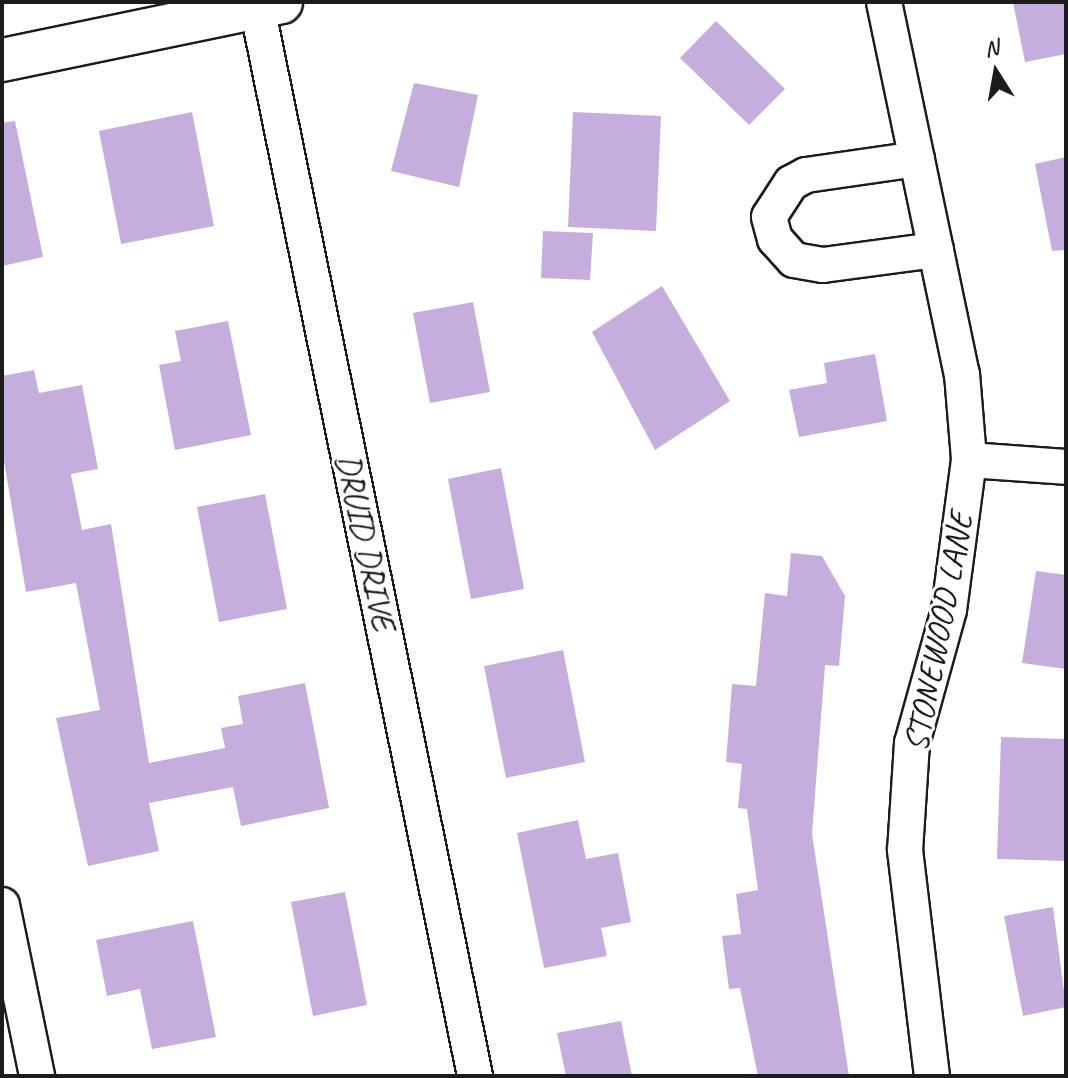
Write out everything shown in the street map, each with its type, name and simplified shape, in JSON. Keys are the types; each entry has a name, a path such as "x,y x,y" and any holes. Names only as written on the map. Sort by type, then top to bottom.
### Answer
{"street":[{"name":"STONEWOOD LANE","path":"884,2 962,374 969,460 949,610 912,743 905,850 932,1076"},
{"path":"2,60 269,5"},
{"name":"DRUID DRIVE","path":"269,5 475,1076"},
{"path":"917,159 806,175 791,183 769,217 775,239 794,260 823,265 936,250"},
{"path":"969,460 1066,467"},
{"path":"2,905 37,1076"}],"building":[{"path":"1013,2 1066,2 1066,54 1025,62"},
{"path":"716,21 785,89 749,125 680,58"},
{"path":"414,83 478,95 459,187 391,171"},
{"path":"192,112 214,226 121,244 99,131"},
{"path":"573,112 661,116 656,231 568,227"},
{"path":"15,121 43,257 2,266 2,123"},
{"path":"1066,157 1066,250 1052,251 1035,164"},
{"path":"543,231 593,233 590,280 541,278"},
{"path":"662,286 730,401 655,450 592,332"},
{"path":"473,302 490,392 430,403 413,313"},
{"path":"228,321 251,435 175,450 159,365 181,361 175,331"},
{"path":"875,354 887,421 799,437 789,390 827,383 824,363"},
{"path":"34,370 39,393 82,385 98,469 71,474 82,530 111,524 149,763 225,748 221,728 243,724 238,696 305,683 329,808 241,826 233,787 149,803 159,851 88,866 56,718 100,710 76,583 26,592 2,449 2,376"},
{"path":"501,468 524,589 471,599 448,479"},
{"path":"265,494 287,609 219,622 197,507"},
{"path":"791,553 822,556 845,596 839,666 825,665 812,834 849,1076 758,1076 740,988 729,989 722,936 741,934 736,894 758,890 747,809 738,808 742,764 726,762 732,684 756,686 765,593 787,596"},
{"path":"1036,571 1066,575 1066,669 1022,663"},
{"path":"563,650 585,762 506,778 484,666"},
{"path":"1001,737 1066,739 1066,861 997,859"},
{"path":"578,820 586,859 618,853 631,922 601,928 607,956 544,968 517,833"},
{"path":"345,892 367,1005 313,1016 291,902"},
{"path":"1053,907 1066,1007 1023,1016 1004,916"},
{"path":"193,921 216,1037 152,1049 140,989 107,996 96,940"},
{"path":"621,1021 632,1076 566,1076 557,1033"}]}
